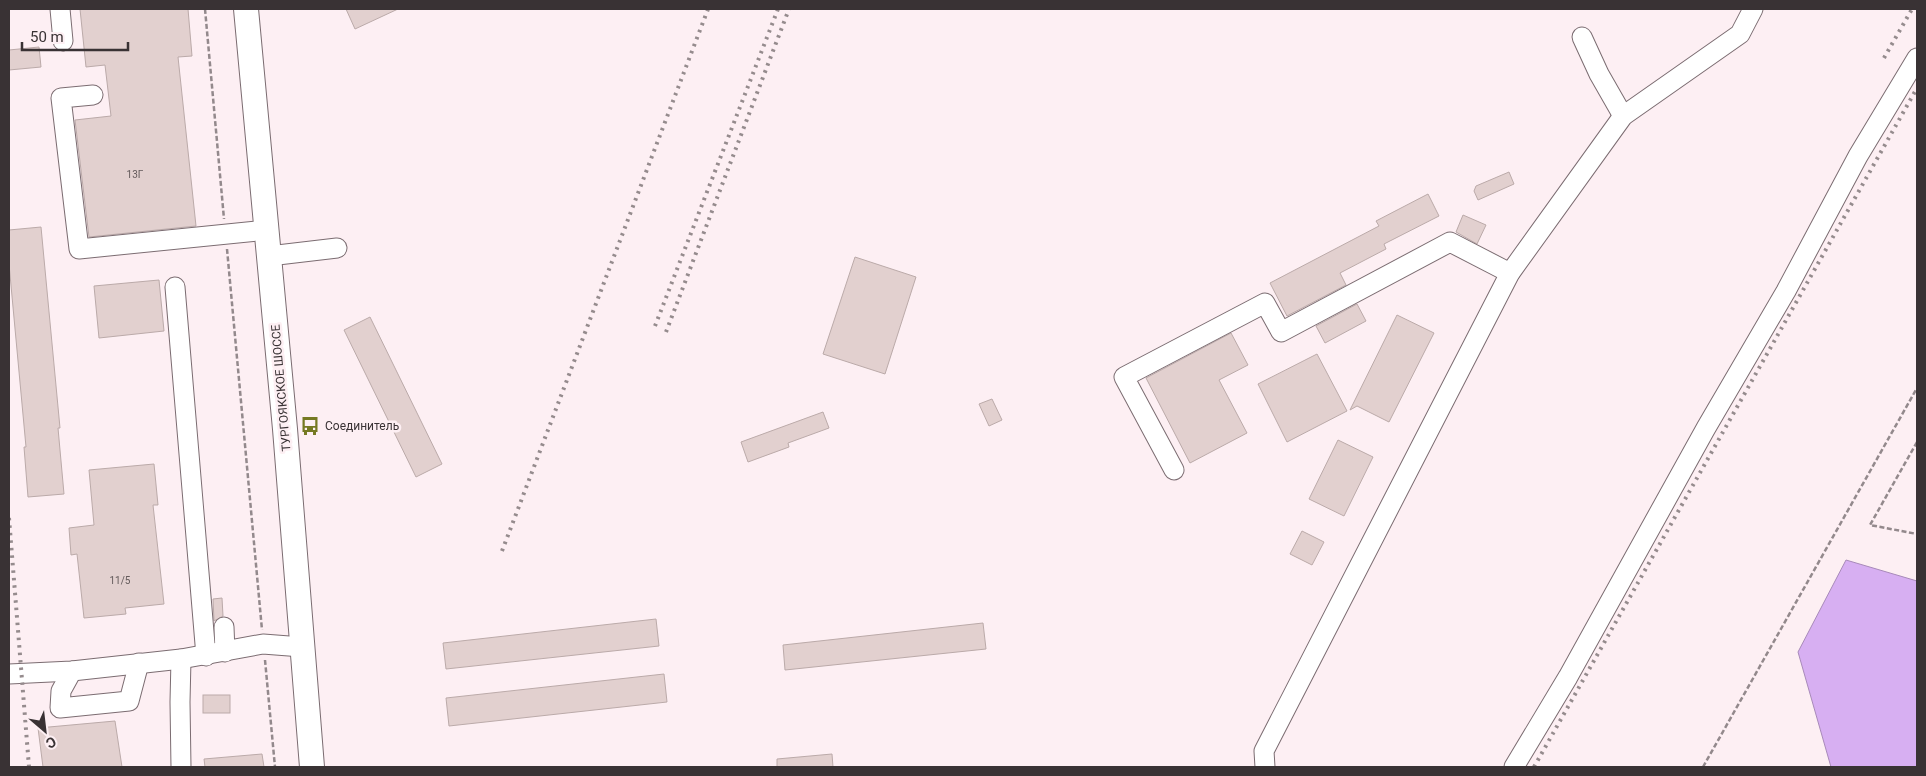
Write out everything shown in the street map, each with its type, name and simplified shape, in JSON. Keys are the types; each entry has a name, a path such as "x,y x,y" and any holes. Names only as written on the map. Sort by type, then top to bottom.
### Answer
{"main road":[{"name":"ТУРГОЯКСКОЕ ШОССЕ","path":"246,9 286,429 312,767"}],"lane":[{"path":"60,9 63,40"},
{"path":"1266,767 1264,750 1510,273 1623,116 1740,34 1753,9"},
{"path":"1582,37 1599,74 1623,116"},
{"path":"1514,767 1568,677 1706,428 1786,292 1858,156 1917,58"},
{"path":"93,94 60,98 79,249 267,230"},
{"path":"1174,470 1124,377 1265,303 1280,332 1450,242 1510,273"},
{"path":"269,256 337,248"},
{"path":"175,287 206,656"},
{"path":"224,627 225,652"},
{"path":"9,674 72,671 139,664 206,656 263,644 302,648"},
{"path":"181,659 181,767"},
{"path":"72,671 60,690 60,708 129,701 139,664"}],"path":[{"path":"205,9 275,767"},
{"path":"1703,767 1917,388"},
{"path":"1917,442 1870,525 1917,534"}],"shaded area":[{"path":"1846,560 1917,581 1917,767 1831,767 1798,652"}],"building":[{"path":"80,9 188,9 192,56 178,57 196,226 89,237 75,120 111,116 105,65 86,67"},
{"path":"346,9 398,9 355,29"},
{"path":"39,47 41,67 9,70 9,50"},
{"path":"1509,172 1514,184 1478,200 1474,191 1476,186"},
{"path":"1428,194 1439,216 1384,244 1386,249 1340,273 1346,285 1287,316 1270,283 1379,226 1376,221"},
{"path":"1463,215 1486,225 1477,244 1456,232"},
{"path":"41,227 60,428 58,428 64,494 28,497 24,447 26,447 9,264 9,230"},
{"path":"855,257 916,277 885,374 823,354"},
{"path":"159,280 164,331 99,338 94,286"},
{"path":"1357,304 1366,321 1325,343 1316,326"},
{"path":"1397,315 1434,333 1389,422 1357,406 1350,410"},
{"path":"370,317 442,464 416,477 344,330"},
{"path":"1231,333 1248,365 1219,380 1247,433 1190,463 1146,378"},
{"path":"1317,354 1347,411 1287,442 1258,384"},
{"path":"992,399 1002,420 989,426 979,404"},
{"path":"823,412 829,428 788,443 789,447 748,462 741,442"},
{"path":"1338,440 1373,457 1344,516 1309,499"},
{"path":"154,464 158,505 153,505 164,604 125,608 126,614 84,618 77,554 71,555 69,528 94,525 89,470"},
{"path":"1302,531 1324,542 1312,565 1290,554"},
{"path":"222,598 223,616 214,621 213,599"},
{"path":"656,619 659,646 446,669 443,643"},
{"path":"983,623 986,649 785,670 783,645"},
{"path":"664,674 667,702 449,726 446,698"},
{"path":"203,695 230,695 230,713 203,713"},
{"path":"115,721 122,767 43,767 38,728"},
{"path":"262,754 264,767 205,767 204,759"},
{"path":"832,754 833,767 777,767 777,759"}],"railway":[{"path":"502,551 708,9"},
{"path":"655,326 778,9"},
{"path":"666,332 789,9"},
{"path":"1884,58 1912,9"},
{"path":"1534,767 1917,88"},
{"path":"9,518 29,767"}],"place":[{"name":"Соединитель","path":"310,426"}]}
